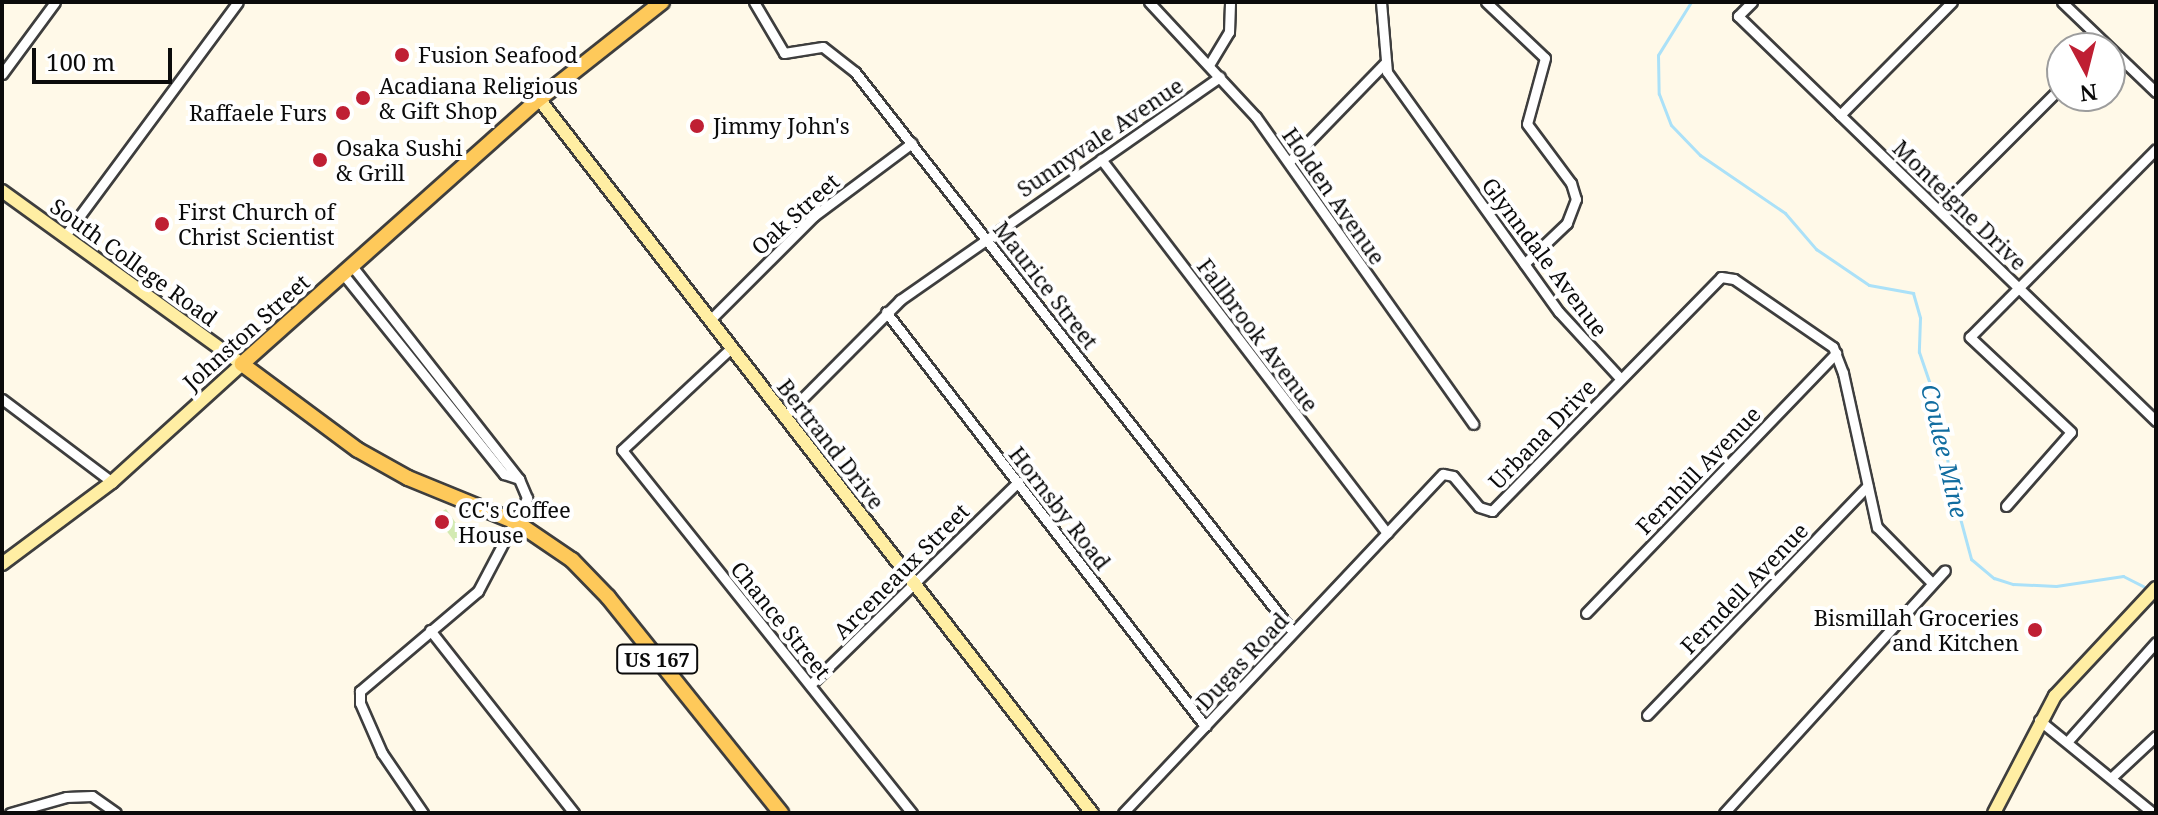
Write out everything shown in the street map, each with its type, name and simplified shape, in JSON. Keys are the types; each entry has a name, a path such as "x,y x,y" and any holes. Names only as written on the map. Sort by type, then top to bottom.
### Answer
{"main road":[{"name":"Johnston Street","path":"3,562 112,482 539,99 662,2"},
{"name":"Bertrand Drive","path":"539,99 1091,812"},
{"name":"South College Road","path":"2,191 242,364"},
{"name":"US 167","path":"242,364 385,466 516,522 572,560 608,597 781,813"},
{"path":"1994,813 2039,720 2071,676 2156,588"}],"street":[{"path":"2,74 55,2"},
{"path":"64,237 238,2"},
{"name":"Maurice Street","path":"754,2 784,53 813,46 839,55 986,237 1293,632"},
{"name":"Holden Avenue","path":"1149,2 1220,77 1289,162 1473,424"},
{"path":"1209,65 1229,32 1230,2"},
{"path":"1289,162 1385,63 1381,2"},
{"path":"1486,2 1545,58 1546,70 1527,124 1575,193 1567,223 1524,264"},
{"name":"Monteigne Drive","path":"1752,2 1738,16 2154,415"},
{"path":"1840,115 1952,2"},
{"path":"2062,2 2090,32"},
{"name":"Glynndale Avenue","path":"1385,63 1524,264 1573,329 1620,378"},
{"path":"2126,66 2156,92"},
{"name":"Sunnyvale Avenue","path":"784,417 886,312 986,237 1220,77"},
{"path":"1939,209 2046,102"},
{"name":"Oak Street","path":"710,320 814,216 912,143"},
{"path":"2006,506 2071,432 1970,337 2156,149"},
{"name":"Fallbrook Avenue","path":"1101,159 1387,533"},
{"path":"348,270 463,405 519,479 527,498 484,584 362,686 359,696 382,753 423,813"},
{"path":"348,270 504,474 519,479"},
{"path":"1620,378 1721,277 1758,295 1828,341 1836,353 1867,486 1882,534 1932,583"},
{"name":"Hornsby Road","path":"886,312 1205,726"},
{"name":"Chance Street","path":"731,348 622,450 912,813"},
{"name":"Fernhill Avenue","path":"1586,613 1836,353"},
{"name":"Urbana Drive","path":"1387,533 1446,473 1479,507 1487,512 1496,508 1620,378"},
{"path":"2,399 112,482"},
{"path":"454,412 463,405"},
{"name":"Arceneaux Street","path":"810,685 911,581 1018,482"},
{"name":"Ferndell Avenue","path":"1647,715 1867,486"},
{"name":"Dugas Road","path":"1123,813 1387,533"},
{"path":"1724,813 1945,570"},
{"path":"430,630 574,813"},
{"path":"2067,742 2156,642"},
{"path":"2039,720 2153,813"},
{"path":"2112,777 2156,736"},
{"path":"10,813 66,797 92,796 116,813"}],"green space":[{"path":"446,509 465,536 455,542 435,516"}],"waterway":[{"name":"Coulee Mine","path":"1691,2 1658,55 1659,94 1671,125 1700,155 1785,213 1816,249 1869,285 1913,293 1920,318 1919,352 1942,419 1950,481 1971,559 1994,578 2013,584 2056,586 2123,576 2149,589"}],"place":[{"name":"Fusion Seafood","path":"402,55"},
{"name":"Acadiana Religious & Gift Shop","path":"363,98"},
{"name":"Raffaele Furs","path":"343,113"},
{"name":"Jimmy John's","path":"697,126"},
{"name":"Osaka Sushi & Grill","path":"320,160"},
{"name":"First Church of Christ Scientist","path":"162,224"},
{"name":"CC's Coffee House","path":"442,522"},
{"name":"Bismillah Groceries and Kitchen","path":"2035,630"}]}
